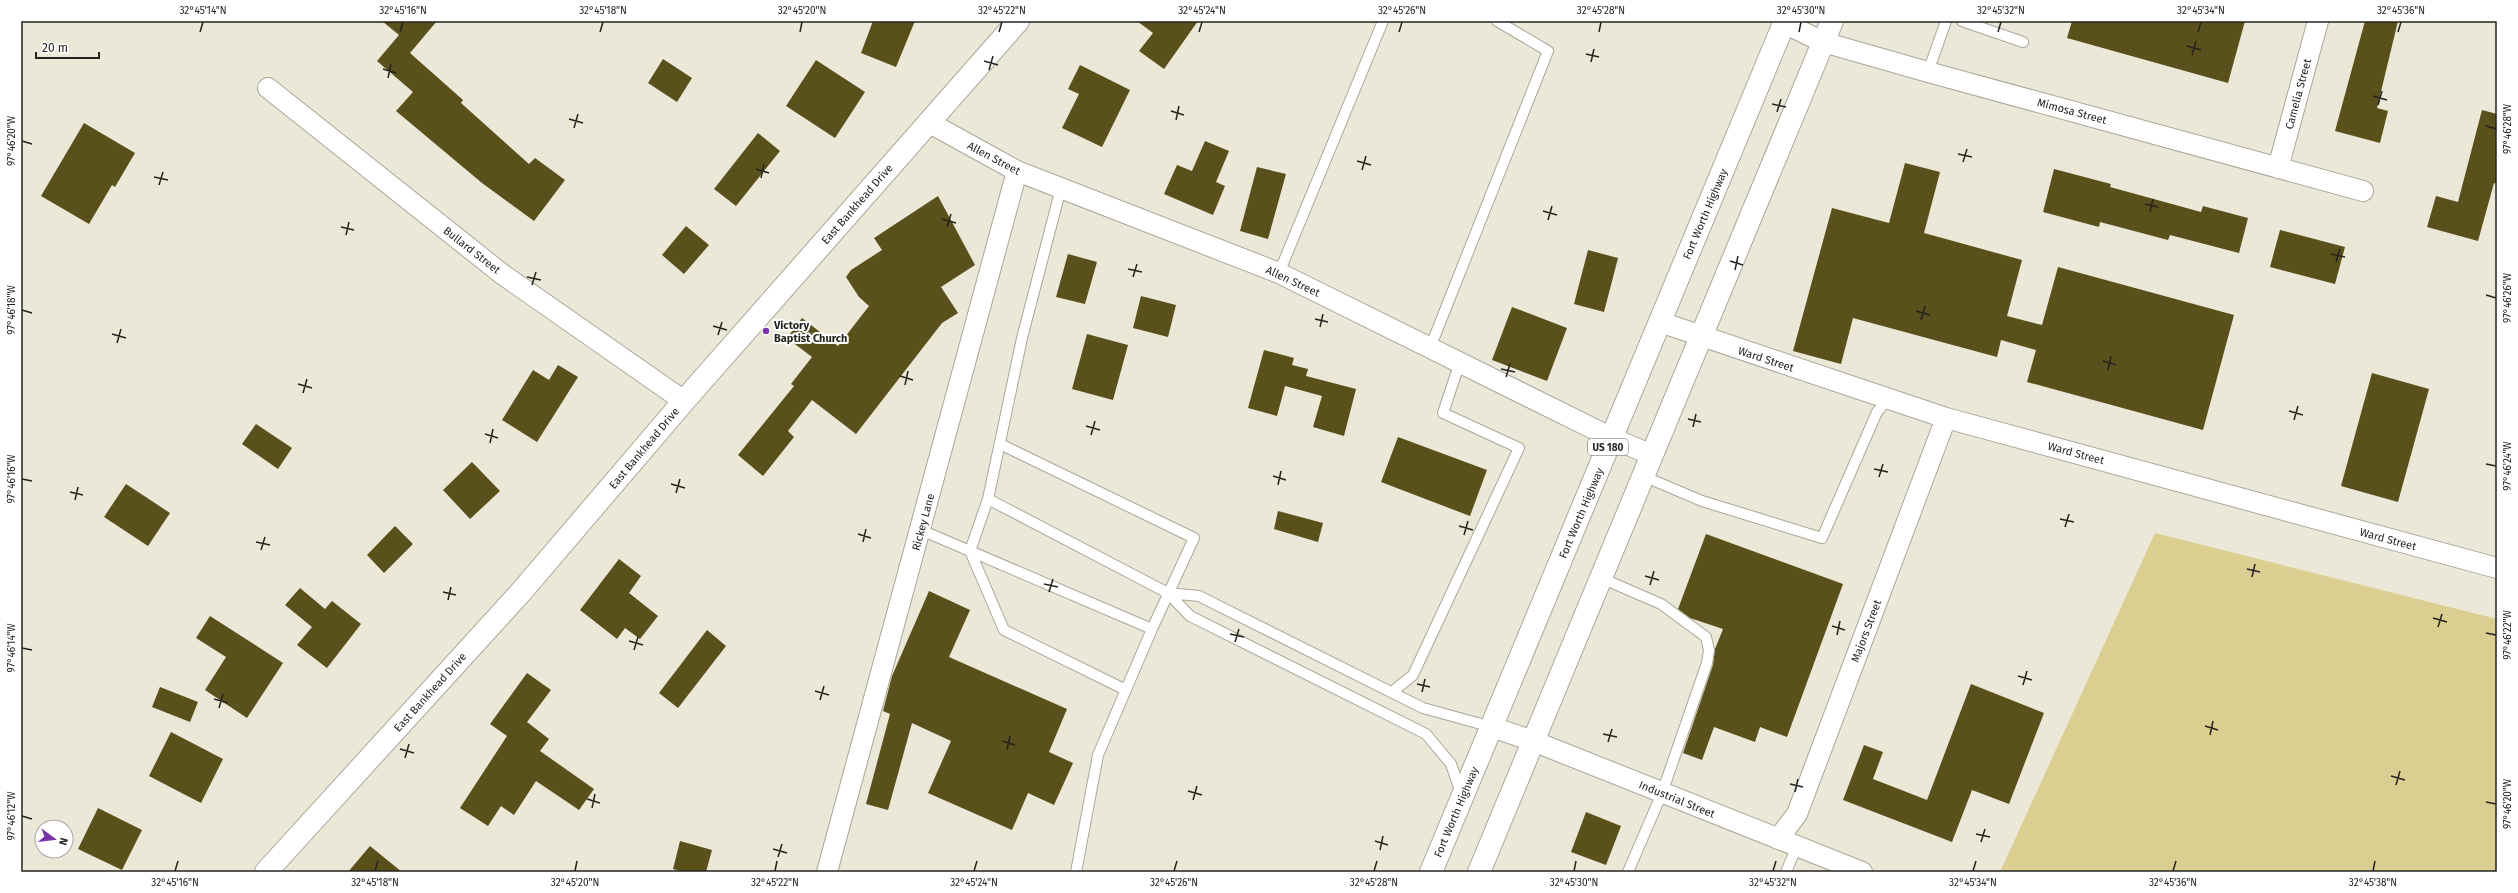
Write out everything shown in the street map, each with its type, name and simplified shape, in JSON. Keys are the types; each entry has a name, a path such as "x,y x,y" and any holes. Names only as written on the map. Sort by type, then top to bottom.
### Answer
{"main road":[{"name":"East Bankhead Drive","path":"266,872 521,592 684,401 1018,21"},
{"path":"1479,872 1832,21"},
{"name":"Fort Worth Highway","path":"1431,872 1784,22"}],"street":[{"name":"Camelia Street","path":"2278,168 2318,21"},
{"name":"Mimosa Street","path":"1784,22 1824,42 1928,72 2363,191"},
{"name":"Bullard Street","path":"268,88 502,274 684,401"},
{"name":"Allen Street","path":"928,122 1018,171 1279,273 1612,438 1652,455"},
{"name":"Rickey Lane","path":"827,872 1018,171"},
{"name":"Ward Street","path":"1660,322 1946,418 2497,568"},
{"name":"Majors Street","path":"1778,839 1797,814 1946,418"},
{"name":"Industrial Street","path":"1492,727 1533,741 1862,872"}],"lane":[{"path":"1279,273 1383,21"},
{"path":"1430,348 1548,51 1498,21"},
{"path":"1928,72 1946,21"},
{"path":"1962,21 2023,42"},
{"path":"1061,188 1022,338 988,499 970,551 1004,630 1126,690"},
{"path":"1392,692 1413,675 1519,448 1443,413 1460,362"},
{"path":"1643,476 1702,501 1822,538 1877,412 1888,399"},
{"path":"1000,444 1194,538 1168,593 1098,754 1076,872"},
{"path":"988,499 1168,593 1190,616 1426,734 1451,764 1462,796"},
{"path":"921,530 1152,629"},
{"path":"1601,578 1661,604 1706,637 1708,643 1707,663 1662,793 1628,872"},
{"path":"1168,593 1199,596 1424,708 1492,727"},
{"path":"1786,872 1797,846"}],"shaded area":[{"path":"2155,533 2497,619 2497,872 2000,872"}],"building":[{"path":"382,21 437,21 410,53 463,100 461,103 529,164 535,158 565,180 534,221 482,183 396,111 413,92 377,61 399,35"},
{"path":"873,21 915,21 896,67 861,53"},
{"path":"1137,21 1198,21 1164,69 1139,51 1153,33"},
{"path":"2072,21 2245,21 2228,83 2067,38"},
{"path":"2365,21 2398,21 2377,108 2388,111 2380,143 2335,131"},
{"path":"663,59 692,78 677,102 648,83"},
{"path":"816,60 865,92 835,138 786,106"},
{"path":"1080,65 1130,90 1102,147 1062,128 1079,94 1068,89"},
{"path":"2482,110 2497,114 2497,184 2494,183 2478,241 2427,227 2436,196 2458,202"},
{"path":"84,123 135,153 115,187 112,185 89,224 41,196"},
{"path":"758,133 780,151 736,206 714,189"},
{"path":"1205,141 1229,151 1216,182 1225,186 1213,215 1164,194 1177,165 1192,171"},
{"path":"1905,163 1940,172 1924,233 2022,260 2007,316 2042,325 2058,267 2234,315 2203,430 2027,382 2036,350 2001,340 1997,357 1853,318 1841,364 1793,351 1832,208 1889,223"},
{"path":"1257,167 1286,174 1268,239 1240,231"},
{"path":"2054,169 2111,184 2110,187 2201,212 2203,206 2248,218 2239,253 2170,235 2168,240 2100,222 2099,227 2043,212"},
{"path":"938,196 975,265 941,287 958,313 942,323 856,434 812,400 788,431 794,437 763,476 738,455 794,386 791,384 812,357 787,338 802,318 838,346 869,306 859,297 846,277 851,270 882,250 874,238"},
{"path":"686,226 709,245 684,274 662,255"},
{"path":"2280,230 2345,247 2335,284 2270,267"},
{"path":"1588,250 1618,258 1604,312 1574,304"},
{"path":"1068,254 1097,262 1085,304 1056,297"},
{"path":"1141,296 1176,305 1168,337 1133,328"},
{"path":"1512,307 1567,328 1547,381 1492,360"},
{"path":"1087,334 1128,345 1113,400 1072,389"},
{"path":"1264,350 1294,358 1292,365 1308,369 1306,376 1356,389 1344,436 1313,427 1322,396 1285,386 1277,416 1248,408"},
{"path":"558,365 578,377 537,442 502,420 533,370 549,380"},
{"path":"2372,373 2429,389 2398,502 2341,486"},
{"path":"256,424 292,448 278,469 242,444"},
{"path":"1398,437 1487,470 1470,516 1381,482"},
{"path":"472,462 500,491 470,519 443,490"},
{"path":"126,484 170,513 148,546 104,517"},
{"path":"1278,511 1323,523 1318,542 1274,529"},
{"path":"395,526 413,544 384,573 367,555"},
{"path":"1706,534 1843,584 1787,737 1760,727 1755,742 1714,727 1702,760 1683,753 1713,665 1715,649 1723,629 1690,618 1678,609"},
{"path":"619,559 641,576 629,593 658,616 640,639 625,628 617,639 580,610"},
{"path":"300,588 325,609 332,601 361,624 327,668 297,645 312,627 285,605"},
{"path":"929,591 970,610 949,657 1067,709 1049,752 1073,763 1054,805 1028,793 1012,830 928,793 951,741 912,723 888,810 866,804 890,714 883,711 892,676"},
{"path":"210,616 283,663 247,718 205,690 226,657 196,638"},
{"path":"707,630 726,646 678,708 659,693"},
{"path":"527,673 551,690 527,722 549,739 540,751 594,789 579,810 536,781 514,815 501,806 488,826 460,808 507,736 490,724"},
{"path":"1971,684 2044,713 2009,804 1972,790 1952,842 1843,800 1864,745 1883,752 1873,779 1927,800"},
{"path":"160,687 198,702 190,722 152,707"},
{"path":"171,732 223,759 201,803 149,776"},
{"path":"98,808 142,830 122,870 78,849"},
{"path":"1586,812 1621,826 1606,865 1571,852"},
{"path":"680,841 712,850 706,872 683,872 673,869"},
{"path":"370,846 402,872 348,872"}],"place":[{"name":"Victory Baptist Church","path":"766,331"}]}
